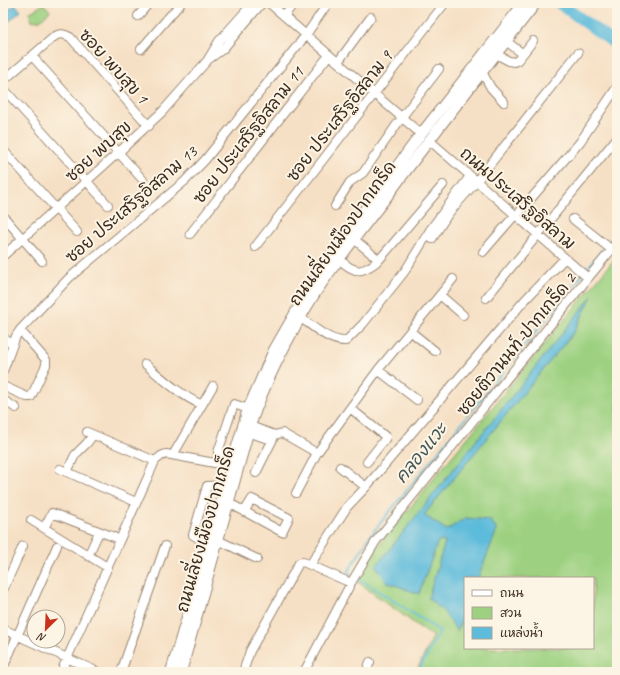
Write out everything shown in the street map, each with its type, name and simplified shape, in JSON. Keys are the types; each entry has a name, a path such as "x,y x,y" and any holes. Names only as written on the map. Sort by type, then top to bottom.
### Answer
{"main road":[{"name":"ถนนเลี่ยงเมืองปากเกร็ด","path":"181,672 249,429 255,410 281,353 312,299 339,260 425,137 524,3"},
{"name":"ถนนเลี่ยงเมืองปากเกร็ด","path":"171,672 248,409 274,350 326,262 425,137 482,72 536,3"}],"street":[{"path":"138,16 149,3"},
{"path":"141,50 181,3"},
{"name":"ซอย พบสุข","path":"3,256 149,126 207,61 219,41 253,3"},
{"name":"ซอย พบสุข","path":"207,61 224,49 262,3"},
{"name":"ถนนประเสริฐอิสลาม","path":"269,3 585,275"},
{"path":"284,16 294,3"},
{"name":"ซอย ประเสริฐอิสลาม 13","path":"3,371 20,330 68,278 185,181 205,160 306,35 328,3"},
{"name":"ซอย ประเสริฐอิสลาม 9","path":"255,247 376,94 445,3"},
{"path":"338,62 370,17"},
{"name":"ซอย พบสุข 1","path":"32,56 54,36 64,34 70,37 149,126"},
{"path":"506,41 523,54"},
{"path":"496,54 514,62 533,42"},
{"path":"301,318 340,342 346,341 363,324 405,271 430,230 578,53"},
{"name":"ซอย ประเสริฐอิสลาม 11","path":"190,234 329,55"},
{"path":"3,81 32,56 144,180"},
{"path":"335,206 350,182 364,173 402,117 439,69"},
{"path":"482,72 492,88 504,102"},
{"path":"483,252 580,142 617,87"},
{"path":"3,88 108,205"},
{"path":"486,298 617,138"},
{"path":"3,150 77,232"},
{"path":"432,239 473,179"},
{"path":"339,260 348,268 357,271 367,268 379,260 443,185"},
{"path":"3,216 42,261"},
{"path":"573,219 610,246"},
{"path":"354,240 379,260"},
{"name":"ซอยติวานนท์-ปากเกร็ด 2","path":"304,672 354,578 376,541 585,275 610,246"},
{"path":"310,565 347,507 366,487 524,301 565,258"},
{"path":"296,492 317,453 378,370 453,279"},
{"path":"440,295 463,315"},
{"path":"3,386 27,397 31,397 46,366 46,360 20,330"},
{"path":"410,331 435,351"},
{"path":"3,338 13,344"},
{"path":"145,364 180,393 202,405"},
{"path":"378,370 417,400"},
{"path":"173,455 213,386"},
{"path":"3,400 16,408"},
{"path":"232,462 218,452 234,404 248,409"},
{"path":"350,408 386,436 367,462"},
{"path":"249,429 274,438"},
{"path":"256,473 274,438 282,433 317,453"},
{"path":"136,502 64,471 76,455 88,443 90,434 155,461"},
{"path":"61,672 155,461 163,455 173,455 232,462"},
{"path":"340,467 366,487"},
{"path":"208,544 193,535 207,486 225,485"},
{"path":"229,503 244,512 282,532 289,518 252,499 244,512"},
{"path":"44,528 52,513 114,538"},
{"path":"31,520 107,567"},
{"path":"88,556 99,532"},
{"path":"218,540 257,559"},
{"path":"3,590 23,546"},
{"path":"3,668 58,546"},
{"path":"121,672 165,546"},
{"path":"243,672 250,651 299,563 303,562 354,578"},
{"path":"3,629 98,672"},
{"path":"366,672 370,662"}],"green space":[{"path":"44,4 50,11 40,20 32,21 29,13"},
{"path":"617,256 617,672 416,672 433,637 355,580 371,555"}],"water":[{"path":"15,4 21,11 6,24 3,21 3,15"},
{"path":"592,296 574,332 424,515 447,530 465,518 490,520 497,530 478,577 464,577 464,613 457,631 443,611 428,598 445,542 438,541 419,594 387,582 376,566"}],"waterway":[{"path":"559,3 617,45"},
{"name":"คลองแวะ","path":"608,243 617,232"},
{"name":"คลองแวะ","path":"585,271 605,247"},
{"name":"คลองแวะ","path":"354,576 348,572 370,536 582,275"},
{"name":"คลองแวะ","path":"358,578 440,631 418,672"}]}
